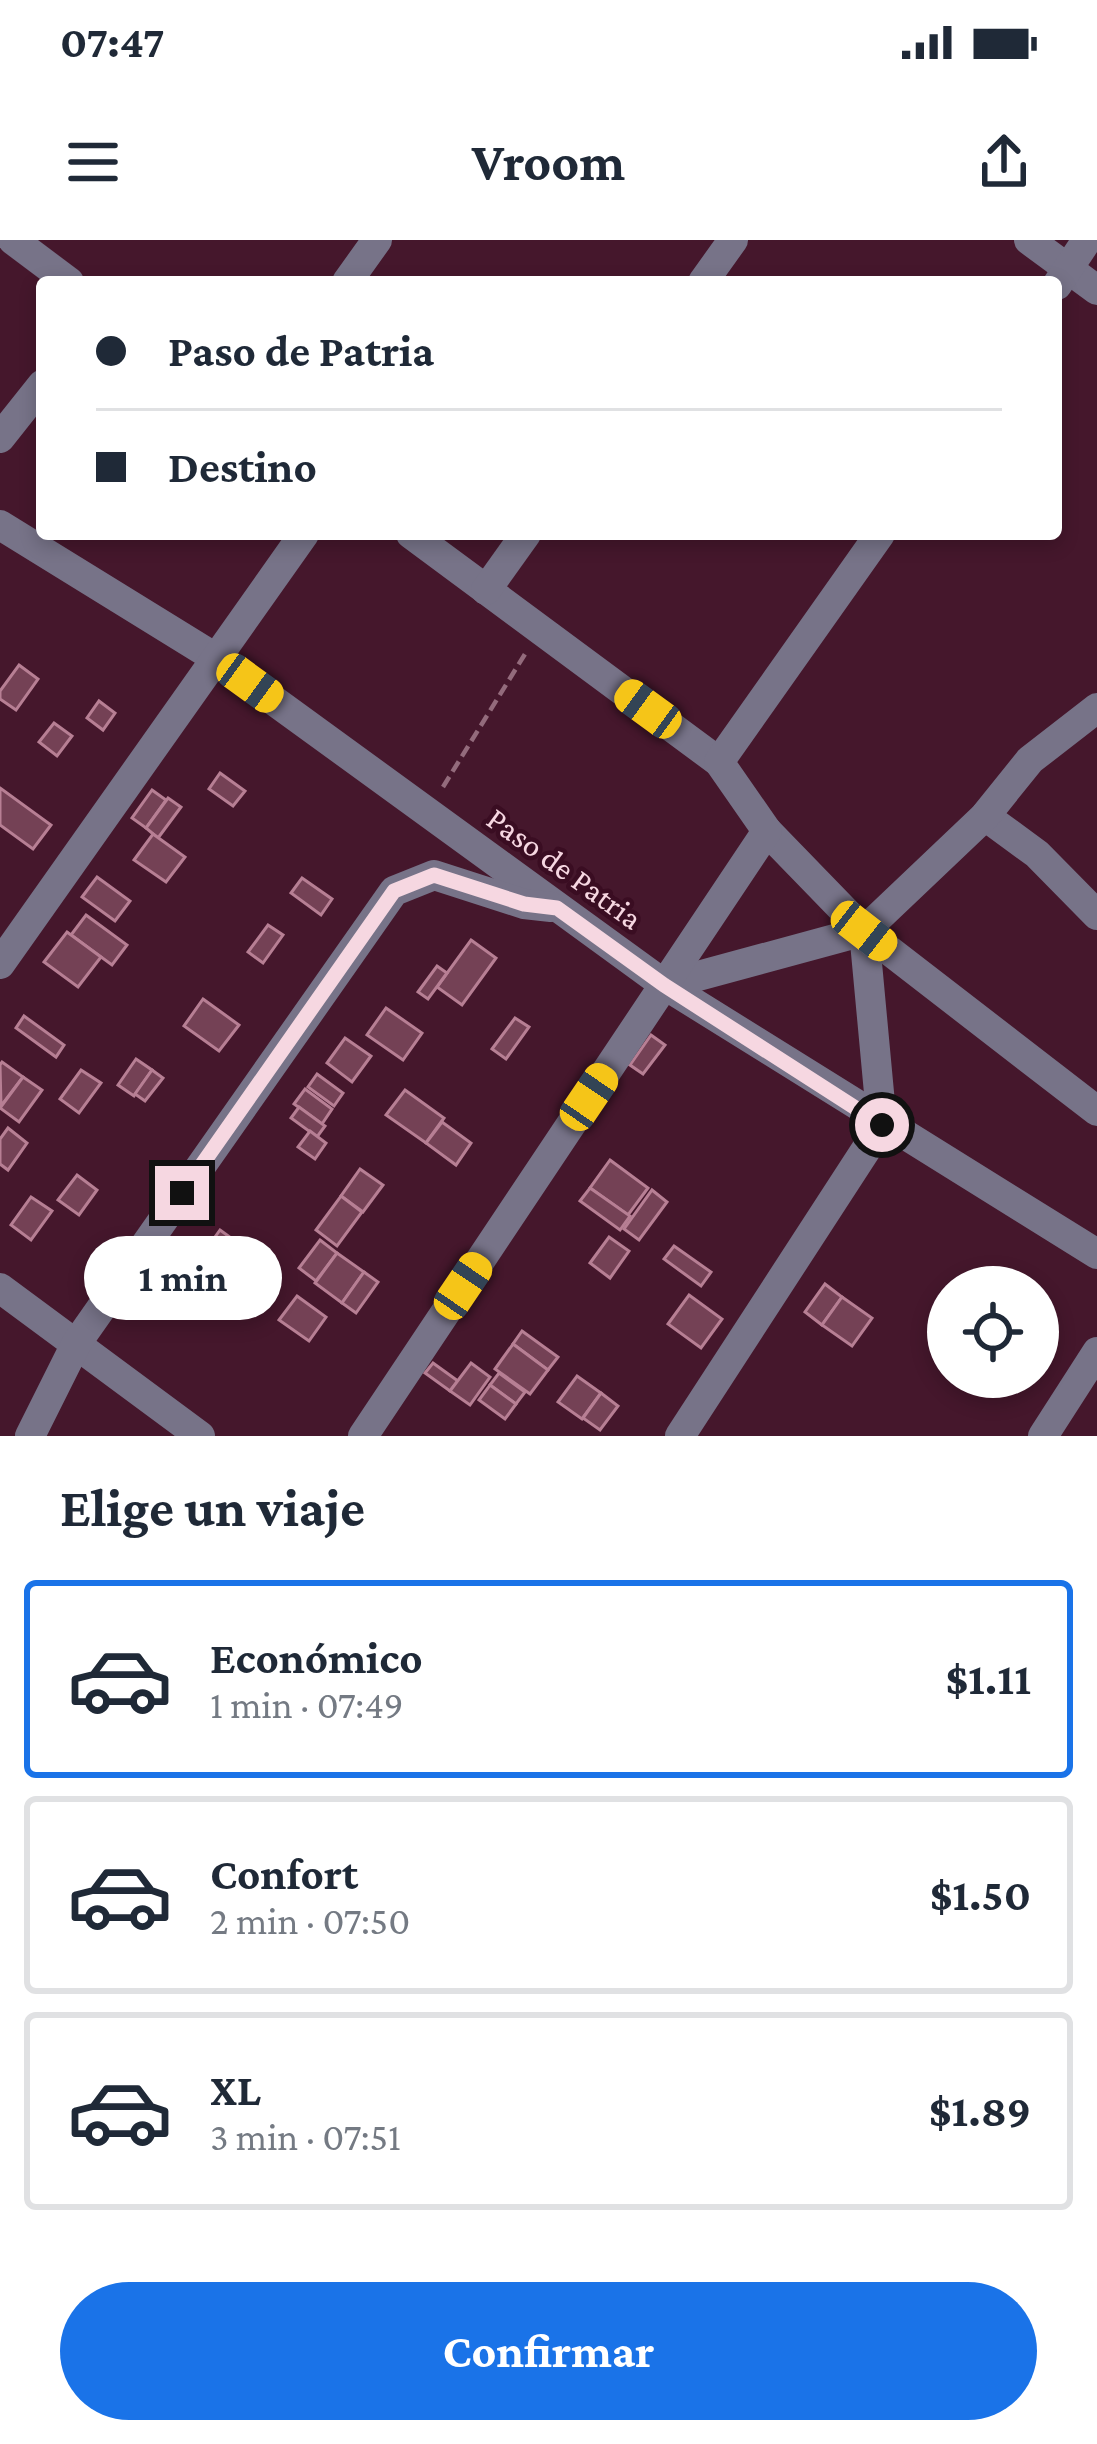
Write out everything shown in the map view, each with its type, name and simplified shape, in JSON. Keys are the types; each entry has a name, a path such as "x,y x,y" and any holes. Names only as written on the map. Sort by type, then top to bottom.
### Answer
{"street":[{"path":"351,276 377,240"},
{"path":"708,276 733,240"},
{"path":"1029,240 1061,276"},
{"path":"1087,240 1062,277 1097,290"},
{"path":"28,244 63,276"},
{"path":"0,438 36,393"},
{"name":"Paso de Patria","path":"0,525 214,657 664,985 882,1125 1097,1254"},
{"path":"0,964 300,540"},
{"path":"419,540 719,762 767,831 864,931 1097,1112"},
{"path":"486,590 522,540"},
{"path":"719,762 876,540"},
{"path":"664,985 864,931 985,816 1030,760 1097,708"},
{"path":"985,816 1036,854 1097,915"},
{"path":"363,1436 767,831"},
{"path":"30,1436 76,1344 394,891 434,875 524,904 557,908"},
{"path":"680,1436 882,1125 864,931"},
{"path":"0,1288 200,1436"},
{"path":"1043,1436 1097,1352"}],"path":[{"path":"427,813 540,629"}],"building":[{"path":"19,665 38,679 16,710 0,699 0,691"},
{"path":"99,701 115,713 103,730 87,718"},
{"path":"54,723 72,736 57,756 39,742"},
{"path":"220,773 245,791 233,806 209,789"},
{"path":"0,788 51,825 33,849 0,825"},
{"path":"152,790 166,800 146,828 132,818"},
{"path":"168,798 181,807 158,838 146,828"},
{"path":"153,834 185,857 166,882 134,860"},
{"path":"97,877 130,901 115,921 82,897"},
{"path":"302,878 332,899 321,915 291,893"},
{"path":"86,915 127,945 112,965 71,935"},
{"path":"268,925 283,935 263,963 248,952"},
{"path":"67,932 101,957 78,987 44,962"},
{"path":"471,940 496,958 462,1005 437,987"},
{"path":"437,966 447,973 428,999 418,992"},
{"path":"203,999 239,1025 219,1051 184,1026"},
{"path":"386,1008 422,1033 403,1060 367,1035"},
{"path":"24,1016 64,1045 56,1057 16,1028"},
{"path":"515,1018 529,1027 506,1059 492,1049"},
{"path":"651,1035 665,1045 643,1074 630,1065"},
{"path":"345,1038 371,1056 352,1082 327,1063"},
{"path":"136,1059 152,1070 134,1096 118,1085"},
{"path":"0,1065 23,1077 1,1106"},
{"path":"81,1070 101,1083 79,1113 60,1099"},
{"path":"152,1070 163,1078 145,1101 135,1094"},
{"path":"317,1074 343,1093 334,1106 308,1087"},
{"path":"23,1077 42,1090 19,1122 0,1108"},
{"path":"305,1089 332,1109 322,1124 294,1104"},
{"path":"405,1090 444,1118 426,1143 386,1115"},
{"path":"299,1107 325,1126 317,1137 291,1118"},
{"path":"442,1122 471,1143 456,1165 426,1143"},
{"path":"8,1128 27,1143 8,1170 0,1164 0,1139"},
{"path":"310,1131 326,1143 315,1159 298,1147"},
{"path":"610,1160 648,1188 628,1215 590,1188"},
{"path":"360,1169 383,1185 363,1212 341,1196"},
{"path":"77,1175 97,1190 79,1215 58,1200"},
{"path":"590,1188 630,1216 620,1230 580,1201"},
{"path":"652,1190 667,1202 639,1240 624,1229"},
{"path":"341,1196 362,1212 337,1246 316,1230"},
{"path":"31,1197 52,1211 31,1240 11,1225"},
{"path":"220,1230 245,1248 225,1276 200,1258"},
{"path":"609,1237 629,1251 610,1278 590,1263"},
{"path":"320,1240 337,1253 316,1281 299,1268"},
{"path":"674,1246 711,1272 701,1286 664,1259"},
{"path":"337,1253 364,1272 342,1303 315,1283"},
{"path":"364,1272 378,1282 356,1313 342,1303"},
{"path":"825,1284 842,1297 822,1325 805,1312"},
{"path":"689,1295 722,1319 701,1348 668,1324"},
{"path":"297,1296 326,1317 309,1341 279,1320"},
{"path":"842,1297 872,1318 852,1346 822,1325"},
{"path":"522,1331 558,1357 548,1370 513,1344"},
{"path":"513,1344 548,1370 530,1394 495,1369"},
{"path":"433,1363 458,1381 450,1391 425,1373"},
{"path":"471,1363 490,1377 470,1405 450,1391"},
{"path":"499,1373 525,1392 516,1404 490,1385"},
{"path":"577,1376 601,1393 582,1419 558,1402"},
{"path":"490,1385 516,1404 505,1419 479,1400"},
{"path":"601,1393 618,1406 600,1430 583,1418"}],"route":[{"path":"182,1193 394,891 434,875 524,904 557,908 664,985 882,1125"}]}
